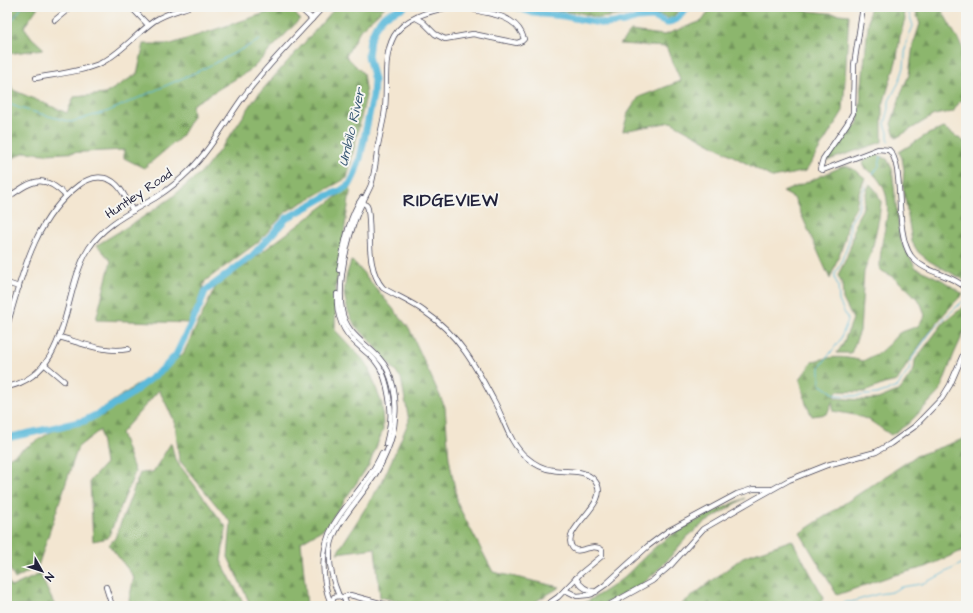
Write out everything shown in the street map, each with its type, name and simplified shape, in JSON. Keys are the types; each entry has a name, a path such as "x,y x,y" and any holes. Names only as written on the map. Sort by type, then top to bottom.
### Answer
{"street":[{"path":"55,20 70,7"},
{"path":"131,7 148,25"},
{"path":"36,78 86,68 101,63 118,51 148,25 163,16 188,7"},
{"path":"299,7 312,19"},
{"name":"Huntley Road","path":"7,387 28,378 44,364 52,353 59,337 78,271 89,247 110,226 168,190 197,162 250,88 323,7"},
{"path":"331,605 324,576 326,546 334,525 379,468 392,432 396,407 391,382 384,364 351,331 344,320 340,296 342,271 358,212 372,179 384,113 389,50 398,30 405,24 423,15 449,7"},
{"path":"416,18 423,22 435,34 445,39 473,34 517,43 524,39 520,29 507,19 498,15 466,7"},
{"path":"863,7 854,65 853,113 826,153 820,169 823,170 878,149 883,148 889,150 894,155 903,236 908,250 912,257 922,266 958,282 966,288"},
{"path":"7,326 37,237 50,214 66,196 89,178 109,179 117,185 133,211"},
{"path":"7,198 28,184 38,181 53,184 66,196"},
{"path":"362,201 367,206 372,268 378,282 383,288 426,312 444,327 462,346 494,400 515,445 525,457 542,468 554,471 581,472 590,476 599,488 598,497 573,531 570,542 571,546 575,550 594,546 600,548 603,553 565,590 546,606"},
{"path":"7,283 19,287"},
{"path":"59,337 112,351 128,349"},
{"path":"606,606 652,581 661,574 703,529 773,489 827,465 876,452 914,427 942,398 966,348"},
{"path":"44,364 64,382"},
{"path":"565,590 577,596 588,595 596,592 622,572 648,546 668,531 737,494 753,489 773,489"},
{"path":"347,606 332,574 330,546 336,529 354,501"},
{"path":"576,578 582,586 596,592"},
{"path":"106,587 112,606"},
{"path":"331,605 334,598 348,595 391,606"},
{"path":"347,606 351,598 355,596"}],"green space":[{"path":"11,7 38,7 24,27 32,38 44,49 7,54 7,13"},
{"path":"278,7 289,7 300,19 252,69 192,105 193,116 180,138 144,168 124,158 124,150 45,154 25,152 7,161 7,76 13,90 67,113 74,97 105,94 137,74 144,44 171,44 275,10"},
{"path":"336,7 385,7 360,30 346,56 363,73 366,96 347,178 287,211 258,242 205,281 191,323 96,320 111,261 97,245 171,198 205,169 230,136 256,97"},
{"path":"536,7 682,7 671,19 648,12 599,18 581,13"},
{"path":"712,7 768,7 849,15 843,111 806,171 773,178 671,122 623,131 628,113 639,97 681,81 666,47 620,44 631,31 664,35 702,21"},
{"path":"870,7 903,7 905,19 900,36 897,58 882,108 882,142 826,161 858,123"},
{"path":"914,7 940,7 966,54 966,100 960,101 953,112 934,115 896,138 891,124 901,93 909,75 913,45 920,24"},
{"path":"944,128 966,143 964,159 966,165 966,281 929,261 918,252 912,242 903,185 904,170 902,158 899,152 928,134"},
{"path":"875,154 887,159 892,169 900,240 916,268 942,280 963,294 927,335 897,381 884,384 864,392 837,391 834,398 861,400 878,399 900,390 914,370 915,360 944,322 966,305 965,330 940,391 908,424 891,435 869,420 855,415 833,411 833,400 827,414 812,416 806,404 800,379 813,361 838,357 863,361 880,352 899,333 918,326 925,316 921,304 908,289 897,280 880,270 882,243 887,218 887,201 882,185 870,171 864,168 863,161"},
{"path":"847,166 865,178 858,195 856,207 849,219 844,242 830,279 794,198 783,192 841,167"},
{"path":"870,184 877,192 881,202 872,250 864,272 860,331 851,353 837,353 843,344 853,319 843,299 842,284 838,275 852,242 854,229"},
{"path":"351,186 336,286 335,330 367,364 382,404 383,430 369,465 325,528 301,542 307,606 251,606 228,557 231,523 179,460 175,422 159,390 121,433 135,472 108,538 93,541 90,481 105,464 100,430 78,447 38,566 15,579 7,563 7,459 56,429 91,416 183,354 216,286"},
{"path":"351,261 355,263 409,328 445,407 449,458 458,505 493,572 560,587 528,606 418,606 380,597 375,548 337,553 382,482 409,421 401,378 369,339 355,326 348,311 344,294 346,277"},
{"path":"966,438 966,549 926,567 891,576 837,595 800,533 916,456"},
{"path":"171,443 175,459 226,527 221,561 245,606 132,606 129,600 134,577 109,545 115,538 140,473 153,472"},
{"path":"745,498 703,524 687,537 665,563 645,582 600,606 580,606 618,582 655,547 675,533"},
{"path":"792,540 824,598 817,606 679,606 743,557"},
{"path":"40,574 55,606 7,606 7,579 11,587"}],"waterway":[{"path":"7,28 22,7"},
{"name":"Umbilo River","path":"7,438 84,421 131,394 163,369 176,355 200,305 205,291 252,256 287,218 327,196 340,191 350,184 360,158 373,96 374,80 368,56 370,39 376,26 384,16 404,7"},
{"name":"Umbilo River","path":"517,7 533,13 564,16 605,24 653,17 667,23 677,19 688,7"},
{"path":"888,142 888,132 885,124 889,109 889,101 899,82 904,67 906,43 913,26 907,7"},
{"path":"7,103 19,108 71,122 109,111 203,69 260,40"},
{"path":"873,174 879,166 881,156"},
{"path":"867,182 861,195 858,210 850,223 849,241 840,265 835,273 839,301 848,320 840,340 820,367 820,384 836,395 857,396 877,394 897,387 909,370 912,358 931,332 963,301"},
{"path":"840,606 845,602 851,602 878,594 892,592 901,587 921,584 961,564 966,563"}],"district":[{"name":"RIDGEVIEW","path":"451,200"}]}
